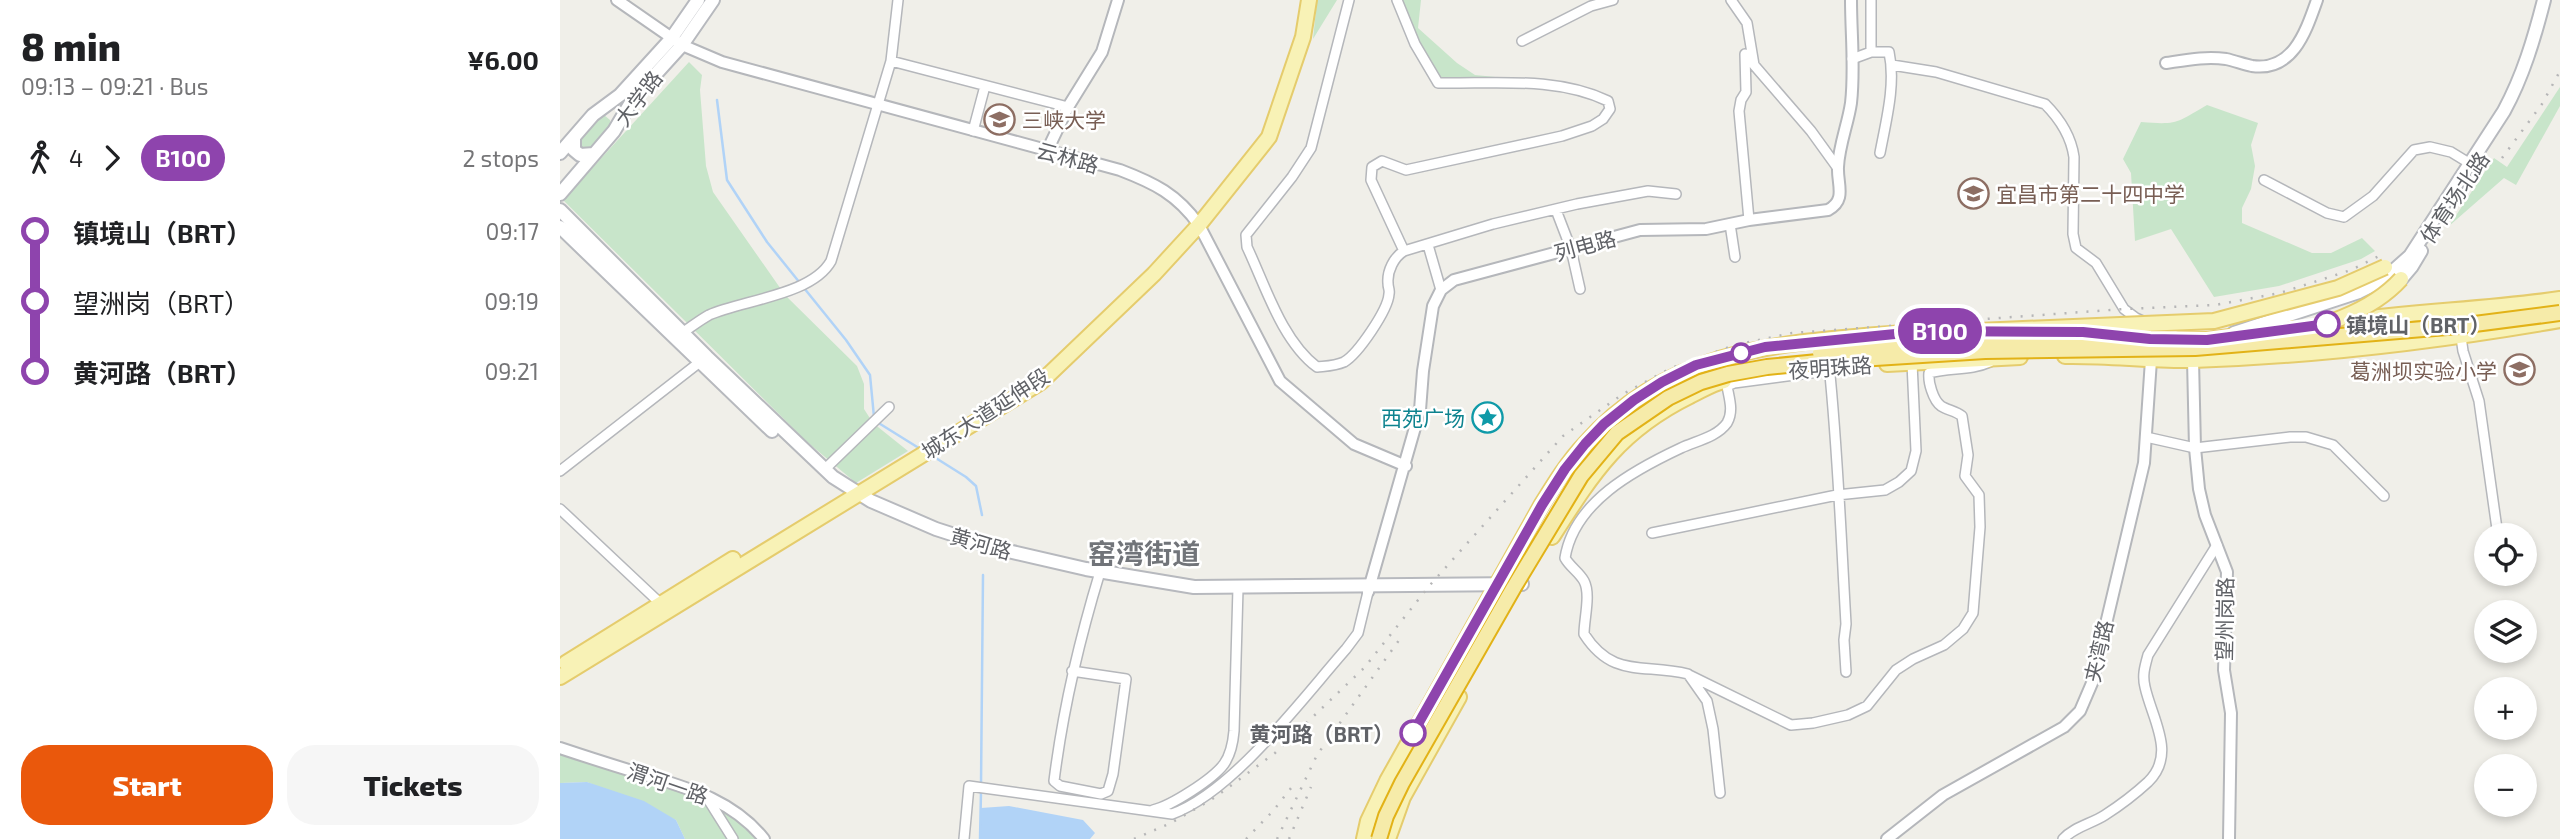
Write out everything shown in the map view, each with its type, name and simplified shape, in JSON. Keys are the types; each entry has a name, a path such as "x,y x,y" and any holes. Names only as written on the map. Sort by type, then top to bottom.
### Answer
{"highway":[{"path":"1379,839 1386,816 1402,783 1581,476 1617,433 1668,398 1701,382 1728,373 1768,367 1985,351 2245,345 2459,326 2560,313"},
{"path":"1369,839 1389,789 1576,471 1602,438 1645,403 1667,389 1702,374 1750,361 1862,348 2008,339 2150,339"}],"main road":[{"name":"大学路","path":"560,153 593,115 620,95 677,42 698,0"},
{"name":"大学路","path":"560,194 614,131 633,99 713,0"},
{"name":"城东大道延伸段","path":"1198,223 1264,135 1296,40 1302,0"},
{"name":"城东大道延伸段","path":"560,677 1039,374 1147,275 1198,223 1269,137 1303,37 1309,0"},
{"name":"体育场北路","path":"2277,323 2383,280 2410,256 2517,88 2531,51 2544,0"},
{"name":"体育场北路","path":"2471,164 2505,123 2524,90 2552,0"},
{"path":"574,137 574,150 580,155 594,154"},
{"path":"1862,348 1978,331 2214,321 2338,288 2385,267 2405,249 2471,164"},
{"path":"2245,345 2298,332 2368,306 2401,279 2412,266 2471,164"},
{"name":"黄河路","path":"560,210 682,333 703,360 850,494"},
{"name":"黄河路","path":"560,228 850,494 934,536 996,555 1099,575 1238,591 1520,587"},
{"name":"夜明珠路","path":"1364,839 1368,821 1387,781 1542,505 1565,469 1604,424 1634,400 1696,365 1765,347 1925,331 2083,332 2150,339 2217,339 2277,323 2473,310 2560,299"},
{"name":"夜明珠路","path":"1388,839 1404,797 1520,587 1605,458 1653,417 1718,382 1768,372 1829,365 2074,356 2193,360 2324,352 2461,337 2560,320"},
{"name":"城东大道延伸段","path":"560,666 660,603 850,494"}],"street":[{"name":"云林路","path":"617,0 677,42 722,62 1120,170 1157,184 1198,223 1280,381 1354,444 1406,466"},
{"path":"682,333 708,316 785,291 818,277 831,261 891,61 898,0"},
{"path":"1047,151 1068,107 1102,52 1118,0"},
{"path":"1349,0 1311,148 1292,177 1246,235 1247,247 1288,334 1307,359 1317,367 1346,361 1358,347 1387,303 1390,293 1387,281 1396,256 1404,251 1556,210 1648,191 1676,194"},
{"path":"1397,0 1415,44 1438,83 1508,82 1578,90 1608,100 1610,109 1603,119 1592,126 1562,136 1406,170 1382,162 1371,167 1371,180 1404,251"},
{"path":"1522,41 1591,6 1614,0"},
{"path":"1731,0 1747,23 1754,65 1838,167"},
{"name":"列电路","path":"1441,290 1454,280 1640,230 1706,229 1749,220 1829,210 1836,206 1840,197 1838,167 1851,105 1851,0"},
{"path":"1871,0 1871,52"},
{"path":"2166,63 2197,58 2270,66 2285,60 2301,42 2317,0"},
{"path":"1852,60 1871,52 1889,52 1892,65 1880,153"},
{"path":"1745,54 1747,78 1739,111 1749,220"},
{"path":"891,61 1068,107"},
{"path":"1892,65 1936,72 2045,104 2054,113 2072,145 2073,234 2076,248 2096,263 2124,309 2136,318 2184,340"},
{"path":"973,131 985,86"},
{"path":"2264,180 2327,213 2344,217 2373,195 2414,150 2430,146 2451,152 2471,164"},
{"path":"1556,210 1571,249 1580,289"},
{"path":"1730,224 1735,257"},
{"path":"964,839 968,786 1172,814 1183,810 1234,773 1346,649 1357,633 1420,410 1432,314 1441,290 1428,245"},
{"path":"2461,337 2479,401 2496,523"},
{"path":"1846,672 1836,440 1829,365 1817,372 1727,386 1731,412 1727,423 1713,435 1682,447 1631,473 1604,495 1573,530 1565,558 1569,566 1584,580 1584,634 1601,656 1626,668 1661,669 1688,674 1791,725 1848,715 1867,706 1896,670 1944,645 1963,629 1973,613 1980,527 1979,495 1965,477 1968,455 1962,416 1941,406 1928,378 1930,373 1979,367 1997,358"},
{"path":"560,471 703,360"},
{"name":"夹湾路","path":"1887,839 1943,795 2064,727 2080,711 2092,683 2144,463 2151,360"},
{"name":"望州岗路","path":"2193,360 2199,489 2205,515 2227,572 2223,644 2232,723 2229,839"},
{"path":"1652,533 1837,495 1885,490 1899,482 1911,471 1916,451 1912,363"},
{"path":"825,469 889,407"},
{"path":"2146,437 2195,448 2306,437 2333,445 2384,496"},
{"path":"560,509 660,603"},
{"path":"2063,839 2072,831 2104,816 2147,783 2158,771 2162,755 2160,736 2145,687 2143,671 2148,655 2217,545"},
{"path":"1072,671 1126,679 1113,774 1108,791 1101,794 1060,786 1054,780 1072,671 1099,575"},
{"path":"1150,811 1162,808 1210,777 1224,765 1232,750 1238,591"},
{"path":"1688,674 1707,702 1713,729 1720,793"},
{"name":"渭河一路","path":"560,748 705,795 735,812 764,839"},
{"path":"705,795 733,839"}],"green space":[{"path":"1317,0 1337,0 1313,39"},
{"path":"1402,0 1421,0 1418,28 1457,63 1475,75 1527,80 1525,88 1448,87 1418,47"},
{"path":"689,62 702,75 700,90 706,166 713,192 785,295 857,366 864,384 864,409 873,423 908,451 856,483 806,441 563,200"},
{"path":"2560,87 2560,106 2516,185 2504,178 2449,226 2494,158 2507,167"},
{"path":"2207,105 2258,123 2251,145 2255,166 2251,189 2242,208 2242,223 2312,253 2331,253 2362,238 2375,251 2361,259 2279,286 2214,297 2171,229 2135,241 2131,173 2123,159 2141,122 2176,121"},
{"path":"604,115 610,120 611,126 589,151 583,153 576,142 597,116"},
{"path":"560,748 703,797 733,814 760,839 685,839 676,820 587,782 560,783"}],"water":[{"path":"587,782 644,801 676,820 685,839 560,839 560,783"},
{"path":"1009,806 1083,820 1095,833 1090,839 980,839 981,808"}],"waterway":[{"path":"717,100 727,180 767,242 800,283"},
{"path":"804,288 870,375 874,417"},
{"path":"877,422 922,450"},
{"path":"931,455 976,486 982,515"},
{"path":"981,785 983,575"},
{"path":"980,839 981,792"}],"railway":[{"path":"2502,158 2542,104 2560,71"},
{"path":"1134,839 1171,823 1214,798 1275,753 1364,668 1430,585 1563,436 1623,394 1671,368 1735,345 1792,333 2215,305 2280,293 2351,270 2379,256"},
{"path":"1277,839 1317,755 1402,636"},
{"path":"1246,839 1295,783"},
{"path":"1289,839 1311,787"}],"bus line":[{"name":"B100","path":"1413,733 1565,469 1604,424 1634,400 1696,365 1765,347 1925,331 2083,332 2150,339 2207,340 2327,324"}],"place":[{"name":"三峡大学","path":"999,119"},
{"name":"宜昌市第二十四中学","path":"1973,193"},
{"name":"镇境山（BRT）","path":"2327,324"},
{"name":"葛洲坝实验小学","path":"2520,370"},
{"name":"西苑广场","path":"1488,417"},
{"name":"黄河路（BRT）","path":"1413,733"}],"district":[{"name":"窑湾街道","path":"1144,553"}]}
